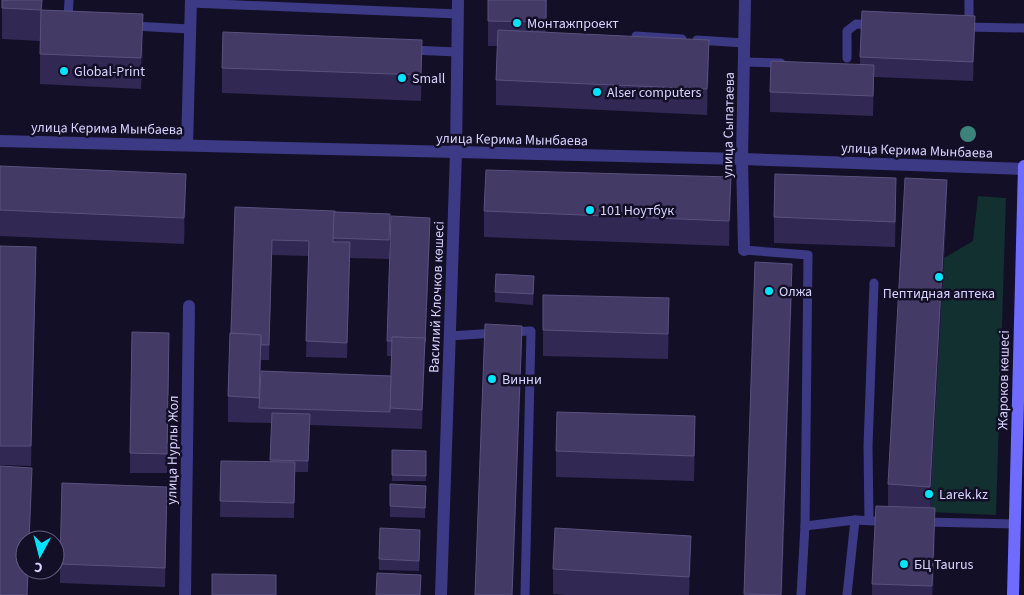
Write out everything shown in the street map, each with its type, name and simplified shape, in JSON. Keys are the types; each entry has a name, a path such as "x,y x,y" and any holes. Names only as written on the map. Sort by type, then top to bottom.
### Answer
{"street":[{"name":"Василий Клочков көшесі","path":"441,595 456,152 458,0"},
{"name":"улица Сыпатаева","path":"744,250 742,159 745,0"},
{"path":"187,145 191,1"},
{"name":"улица Керима Мынбаева","path":"0,141 742,159 1024,168"},
{"name":"Жароков көшесі","path":"1013,595 1024,168"},
{"name":"улица Нурлы Жол","path":"185,595 189,306"}],"lane":[{"path":"69,0 68,21 78,22"},
{"path":"969,0 964,27 1024,28"},
{"path":"191,1 458,14"},
{"path":"847,58 847,31 856,24 884,25"},
{"path":"125,25 190,29"},
{"path":"636,36 744,42"},
{"path":"407,50 457,52"},
{"path":"744,62 794,63"},
{"path":"744,250 808,255 805,526 801,595"},
{"path":"869,520 868,446 874,283"},
{"path":"450,336 531,331 525,595"},
{"path":"805,526 855,520 888,521"},
{"path":"847,595 855,520"},
{"path":"916,522 1015,524"}],"green space":[{"path":"978,196 1006,198 996,515 930,512 944,258 973,241"}],"building":[{"path":"2,0 42,0 41,10 2,8"},
{"path":"488,0 546,0 546,22 488,21"},
{"path":"41,10 143,14 141,58 40,54"},
{"path":"862,11 975,16 973,62 860,57"},
{"path":"498,30 709,40 707,89 496,80"},
{"path":"223,32 422,40 421,75 222,68"},
{"path":"771,61 874,65 873,96 770,92"},
{"path":"0,166 186,174 184,218 0,210"},
{"path":"486,170 731,177 729,221 484,211"},
{"path":"775,174 896,178 895,222 774,217"},
{"path":"905,178 947,180 930,487 888,484"},
{"path":"235,207 335,211 333,242 350,242 347,343 306,341 309,241 272,240 269,345 261,345 261,335 231,333"},
{"path":"334,212 390,214 389,240 333,238"},
{"path":"391,216 430,218 425,342 425,338 392,337 392,341 387,341"},
{"path":"0,246 36,247 31,446 0,446"},
{"path":"755,262 792,264 781,595 744,594"},
{"path":"496,274 534,276 533,294 495,292"},
{"path":"543,295 669,298 668,334 543,330"},
{"path":"485,324 522,326 512,595 475,595"},
{"path":"132,332 169,333 167,454 130,453"},
{"path":"230,333 261,335 259,398 228,396"},
{"path":"392,337 425,338 422,410 390,408"},
{"path":"261,371 391,376 390,412 259,408"},
{"path":"557,412 695,416 694,456 556,451"},
{"path":"272,413 310,414 308,461 270,460"},
{"path":"392,450 426,451 426,476 392,475"},
{"path":"221,461 295,462 294,503 220,501"},
{"path":"0,466 32,468 29,530 15,530 15,580 28,580 27,595 0,595"},
{"path":"62,483 167,487 165,568 65,564 65,530 61,530"},
{"path":"390,484 426,486 425,508 390,506"},
{"name":"БЦ Taurus","path":"876,506 935,508 932,586 872,584"},
{"path":"380,528 420,530 419,561 379,559"},
{"path":"555,528 691,536 689,577 553,569"},
{"path":"377,573 421,575 420,595 376,595"},
{"path":"212,574 276,575 276,595 212,595"}],"place":[{"name":"Монтажпроект","path":"517,23"},
{"name":"Global-Print","path":"64,71"},
{"name":"Small","path":"402,78"},
{"name":"Alser computers","path":"597,92"},
{"name":"101 Ноутбук","path":"590,210"},
{"name":"Пептидная аптека","path":"939,277"},
{"name":"Олжа","path":"769,291"},
{"name":"Винни","path":"492,379"},
{"name":"Larek.kz","path":"929,494"},
{"name":"БЦ Taurus","path":"904,564"}]}
